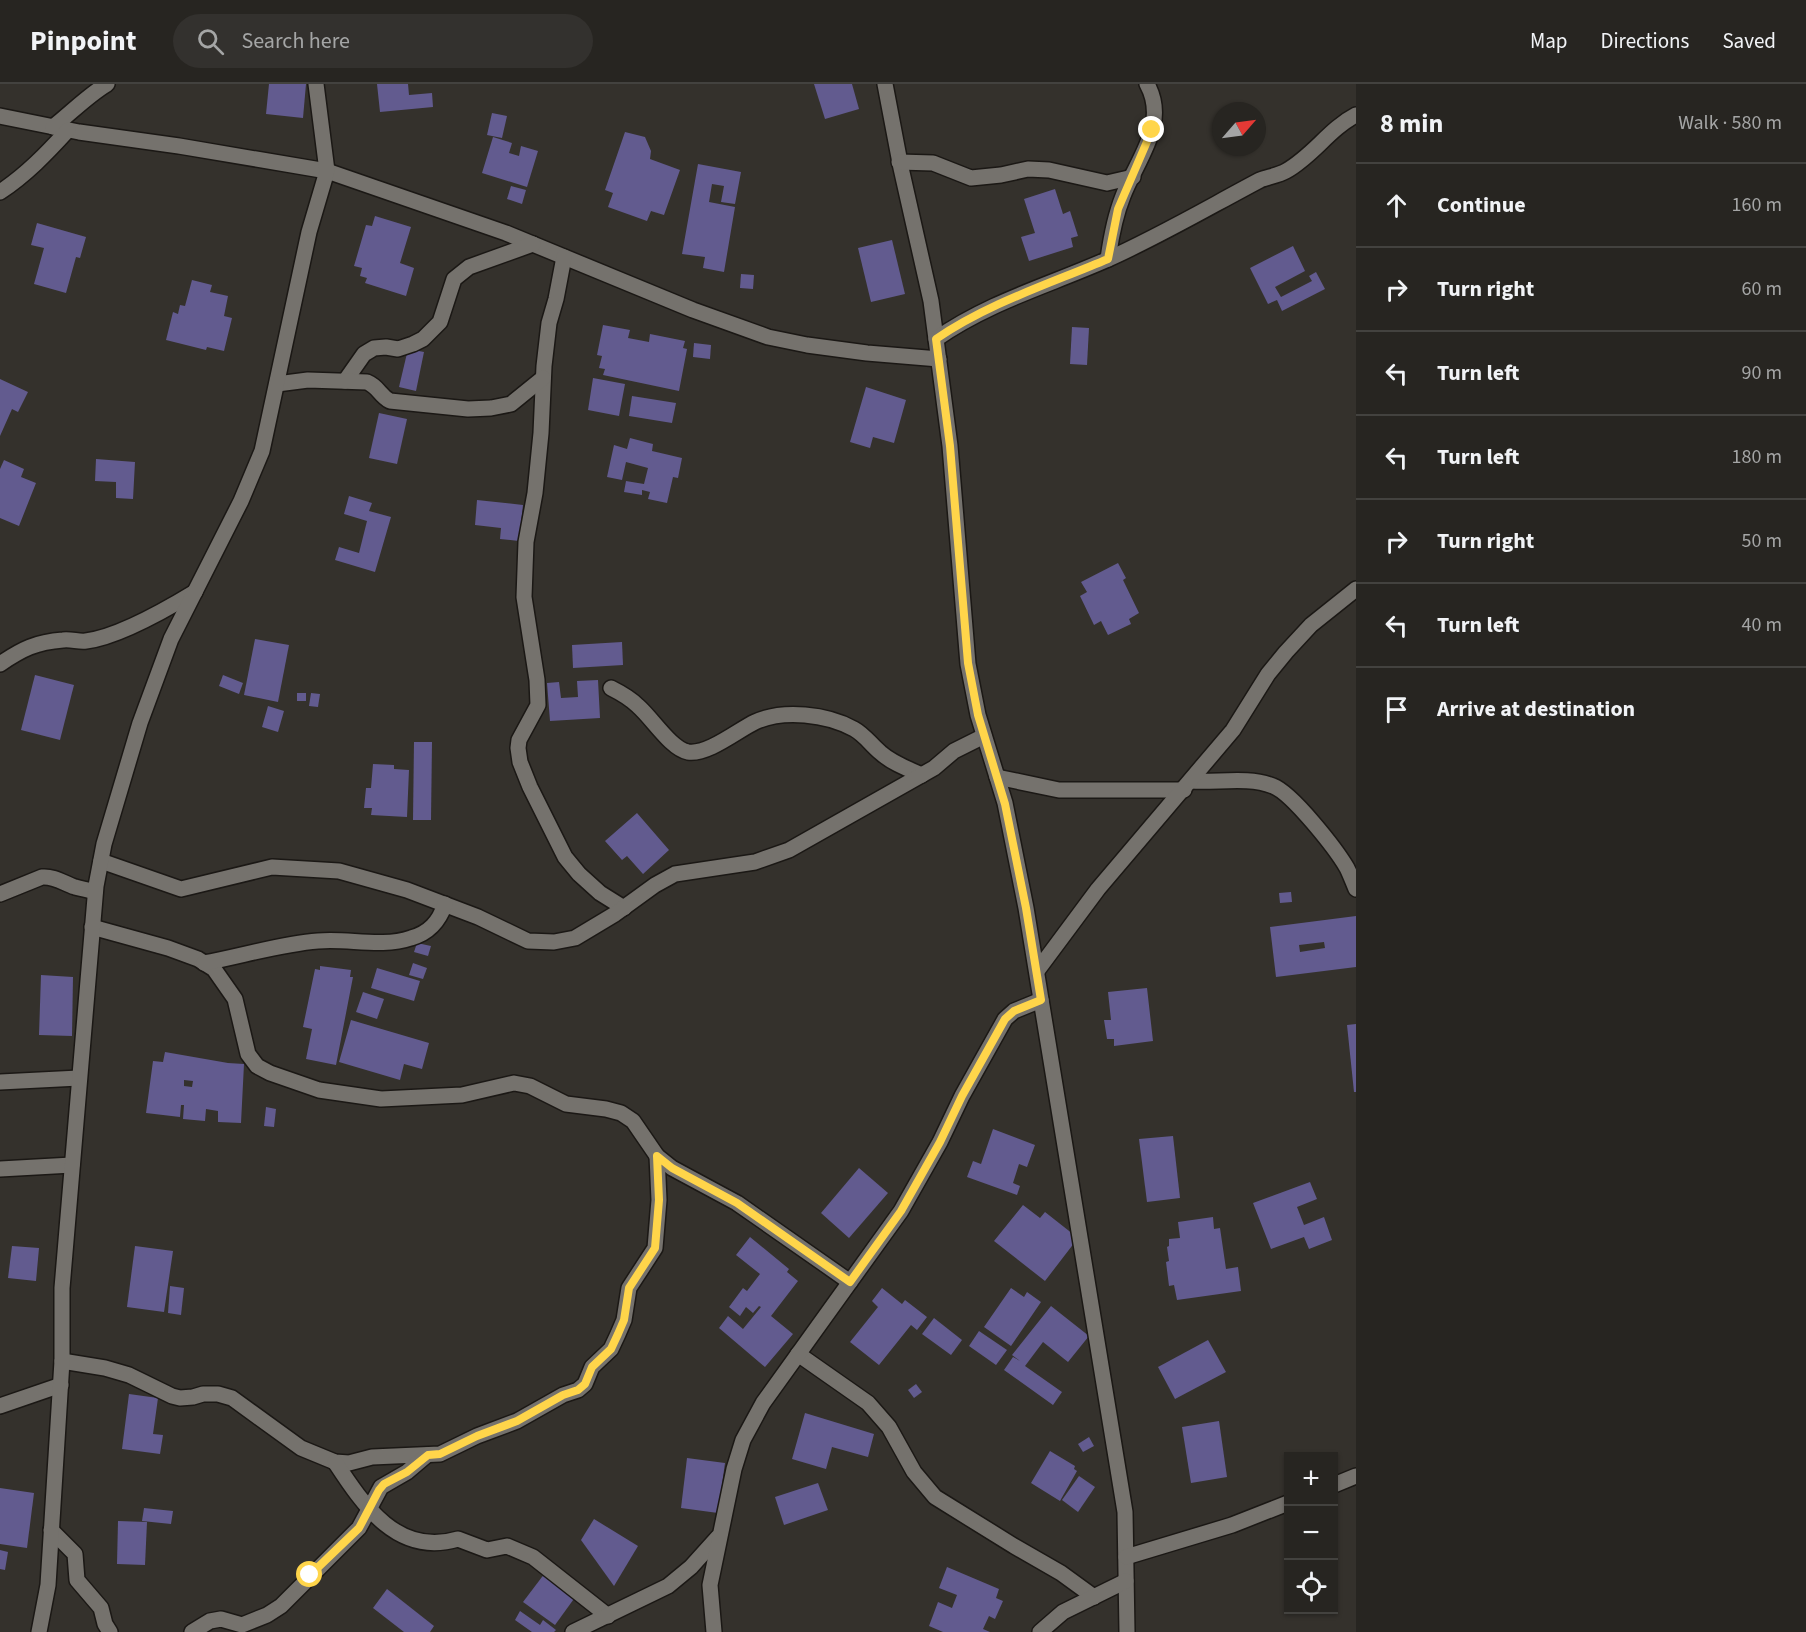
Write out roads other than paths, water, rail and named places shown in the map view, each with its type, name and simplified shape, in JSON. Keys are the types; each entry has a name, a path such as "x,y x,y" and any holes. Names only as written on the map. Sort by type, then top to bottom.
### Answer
{"street":[{"path":"0,192 41,159 74,110 91,94 107,84"},
{"path":"39,1632 48,1585 61,1385 62,1288 95,892 101,861 140,723 171,639 242,501 262,450 309,232 327,171 316,84"},
{"path":"885,84 899,162 931,301 950,446 968,663 978,715 1005,804 1037,971 1125,1512 1127,1632"},
{"path":"1108,259 1118,209 1152,130 1156,114 1155,102 1148,84"},
{"path":"936,339 973,316 1033,288 1108,259 1260,180 1286,171 1313,150 1340,123 1356,115"},
{"path":"0,116 60,128 327,171 533,244 693,310 768,337 867,353 939,359"},
{"path":"899,162 933,163 971,178 1002,176 1028,169 1049,170 1107,183 1133,177"},
{"path":"345,381 364,354 374,348 398,349 423,339 440,322 454,279 460,273 469,267 533,244"},
{"path":"564,257 549,323 535,493 526,542 524,597 537,680 538,705 519,740 520,762 550,832 565,858 600,893 624,908"},
{"path":"277,384 308,380 366,382 375,386 382,396 390,401 468,409 511,404 543,378"},
{"path":"1037,971 1098,889 1233,730 1268,674 1286,652 1311,625 1356,589"},
{"path":"0,664 31,645 66,640 86,641 116,633 195,592"},
{"path":"611,688 638,705 675,746 689,752 700,751 756,722 776,716 803,716 832,720 854,729 882,754 921,775"},
{"path":"101,861 181,889 272,867 339,871 407,890 445,904 528,941 554,942 575,938 675,874 755,862 789,850 921,775 954,751 984,736"},
{"path":"997,777 1059,790 1187,786 1248,781 1273,786 1287,794 1336,851 1356,889"},
{"path":"0,894 42,877 61,880 95,892"},
{"path":"204,963 319,940 382,942 410,939 435,925 445,904"},
{"path":"92,927 168,948 214,969 235,999 249,1054 257,1066 270,1073 319,1090 381,1099 462,1095 514,1083 530,1086 566,1104 621,1113 633,1121 657,1156 672,1168 737,1203 850,1282"},
{"path":"714,1632 710,1585 734,1469 743,1440 763,1404 901,1211 1005,1019 1014,1011 1041,1000"},
{"path":"0,1082 79,1078"},
{"path":"62,1361 105,1368 129,1375 180,1398 218,1394 232,1398 301,1448 335,1462 349,1463 372,1457 440,1454 477,1436 517,1421 563,1395 578,1390 585,1384 592,1367 611,1349 624,1320 629,1288 655,1248 659,1200 657,1156"},
{"path":"0,1169 72,1165"},
{"path":"798,1354 868,1403 889,1427 914,1472 935,1497 1061,1573 1094,1597"},
{"path":"0,1406 61,1385"},
{"path":"192,1632 210,1621 221,1619 242,1625 267,1615 281,1606 359,1528 381,1487 407,1472 428,1455"},
{"path":"335,1462 355,1492 395,1532 412,1540 445,1543 458,1539 487,1550 507,1546 517,1549 548,1568 608,1616"},
{"path":"1338,1483 1356,1476"},
{"path":"1126,1557 1232,1525 1284,1505"},
{"path":"51,1530 75,1554 77,1580 100,1608 110,1632"},
{"path":"573,1632 668,1586 691,1568 720,1535"},
{"path":"1040,1632 1063,1612 1126,1581"}]}
